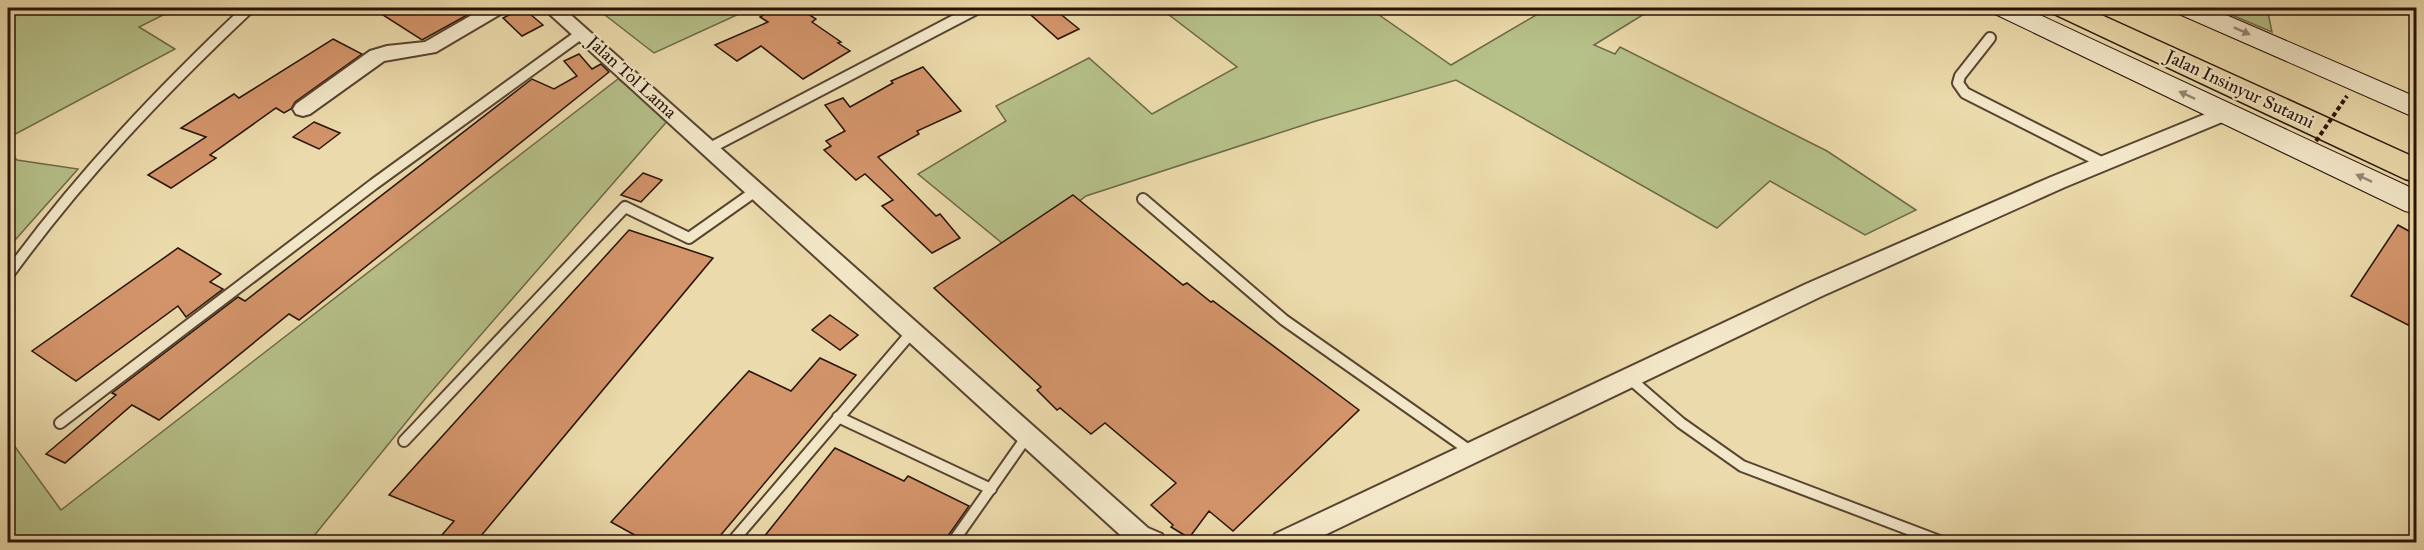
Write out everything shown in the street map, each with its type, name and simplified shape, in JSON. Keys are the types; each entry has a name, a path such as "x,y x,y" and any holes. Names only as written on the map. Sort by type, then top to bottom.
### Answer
{"highway":[{"name":"Jalan Insinyur Sutami","path":"2064,8 2416,171"},
{"name":"Jalan Insinyur Sutami","path":"2108,8 2416,151"}],"street":[{"path":"303,109 377,56 387,52 429,48 497,8"},
{"name":"Jalan Tol Lama","path":"552,8 1139,536 1153,543"},
{"path":"2004,8 2416,203"},
{"path":"2188,8 2416,108"},
{"path":"1284,543 1814,290 2225,112"}],"lane":[{"path":"8,275 38,232 122,132 249,8"},
{"path":"710,148 978,8"},
{"path":"60,423 374,184 582,33"},
{"path":"1990,38 1960,75 1958,83 1965,93 2103,163"},
{"path":"404,441 625,207 688,238 757,190"},
{"path":"1143,199 1284,320 1474,453"},
{"path":"732,543 912,332"},
{"path":"1629,378 1681,423 1742,466 1942,543"},
{"path":"838,417 991,489"},
{"path":"954,543 1028,435"}],"path":[{"path":"2316,141 2347,96"}],"green space":[{"path":"8,8 177,8 139,27 175,49 8,138"},
{"path":"596,8 752,8 654,53"},
{"path":"1160,8 1369,8 1451,65 1548,8 1654,8 1594,45 1615,54 1620,47 1827,151 1916,210 1865,235 1770,181 1717,228 1456,80 1316,121 1086,196 1013,252 918,174 1006,121 996,106 1089,58 1152,114 1237,67"},
{"path":"2215,8 2267,8 2272,32"},
{"path":"618,79 669,119 425,399 309,542 8,542 8,437 61,510"},
{"path":"8,150 17,160 78,169 8,248"}],"building":[{"path":"372,8 480,8 422,40"},
{"path":"523,8 543,25 522,36 503,18"},
{"path":"776,8 799,8 816,19 812,22 850,51 803,79 761,46 737,61 715,45 768,22 760,17"},
{"path":"1023,8 1053,8 1079,29 1058,39"},
{"path":"333,39 362,54 295,102 291,109 284,113 276,108 210,155 216,158 171,188 148,175 206,137 181,128 234,94 239,98"},
{"path":"579,54 592,69 601,64 609,72 299,320 289,314 159,420 132,405 65,463 46,454 116,395 112,393 238,297 245,301 532,79 554,89 577,76 564,61"},
{"path":"923,67 961,111 917,131 919,134 878,157 936,216 940,214 960,238 932,253 882,206 893,200 865,174 856,180 824,150 831,146 826,141 845,131 825,105 843,98 850,107 893,83 891,81"},
{"path":"314,122 340,133 319,149 293,137"},
{"path":"643,173 662,180 641,202 621,195"},
{"path":"1073,195 1183,285 1187,283 1211,302 1213,301 1359,410 1233,531 1209,511 1189,538 1171,527 1173,525 1151,505 1176,483 1105,423 1091,434 1060,408 1057,410 1037,390 1041,387 934,288"},
{"path":"2398,225 2416,235 2416,329 2351,296"},
{"path":"629,230 713,258 475,543 435,543 454,521 389,495"},
{"path":"178,248 221,274 210,282 223,289 186,317 178,306 76,381 32,351"},
{"path":"830,315 858,335 840,350 812,330"},
{"path":"820,358 856,375 714,543 649,543 611,522 749,371 791,391"},
{"path":"835,448 904,481 908,476 969,506 943,543 759,543"}]}
